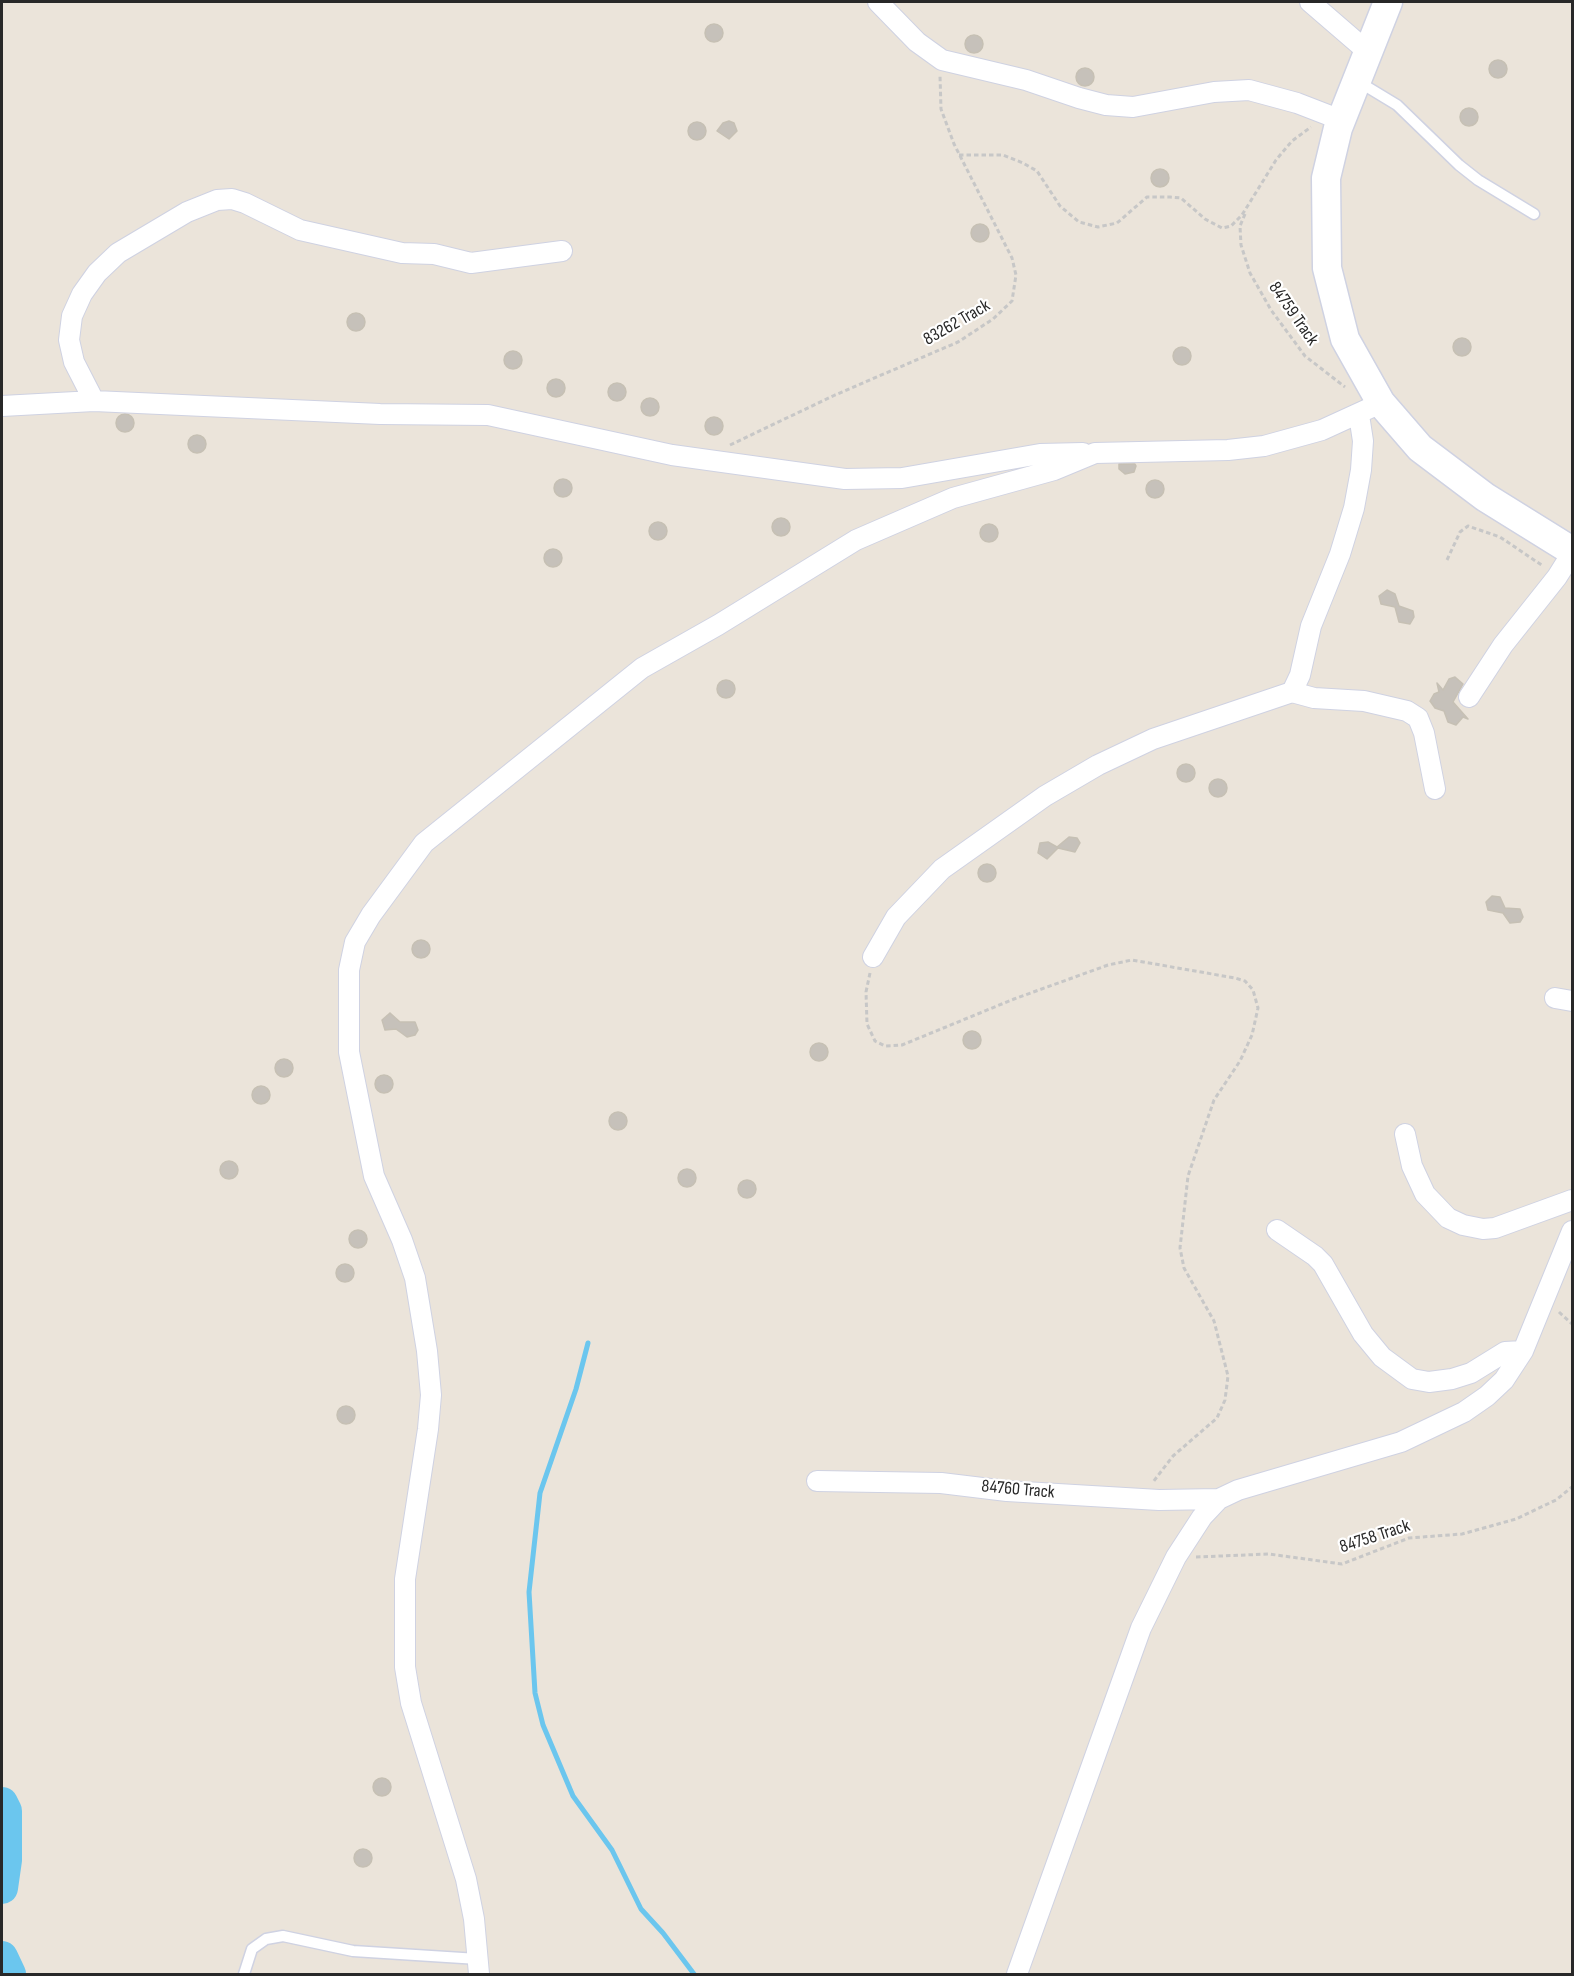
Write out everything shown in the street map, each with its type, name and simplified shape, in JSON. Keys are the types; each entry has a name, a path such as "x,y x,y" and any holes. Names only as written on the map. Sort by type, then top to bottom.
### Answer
{"street":[{"path":"878,2 917,42 942,60 1026,80 1106,105 1133,107 1214,92 1249,90 1333,116"},
{"path":"1310,2 1368,52"},
{"path":"1292,692 1300,675 1311,626 1340,554 1354,508 1361,470 1363,441 1370,409 1334,303 1327,268 1326,178 1333,116 1356,80 1388,2"},
{"path":"94,401 74,362 69,340 72,316 82,294 97,273 118,253 187,212 217,200 232,199 245,203 300,230 402,253 434,254 471,263 562,251"},
{"path":"2,406 94,401 380,414 488,415 672,455 845,479 873,480 902,478 1040,454 1228,450 1264,446 1322,430 1370,409"},
{"path":"1370,409 1406,433 1445,469 1572,552 1557,577 1503,645 1469,697"},
{"path":"478,1967 466,1879 411,1703 405,1667 405,1579 428,1429 430,1395 428,1362 415,1278 402,1240 374,1176 349,1052 349,970 355,942 396,878 424,843 642,668 718,626 856,540 953,498 1054,470 1095,453"},
{"path":"873,957 896,917 942,870 1045,796 1098,765 1153,739 1292,692 1314,698 1364,701 1407,711 1418,718 1424,733 1435,789"},
{"path":"1405,1134 1412,1166 1425,1194 1448,1218 1463,1225 1483,1229 1495,1227 1572,1200"},
{"path":"1277,1230 1323,1264 1363,1335 1382,1357 1413,1379 1429,1382 1452,1379 1471,1372 1505,1352 1523,1351"},
{"path":"1017,1974 1129,1660 1176,1557 1202,1517 1219,1499 1260,1482 1401,1442 1464,1412 1486,1396 1504,1380 1523,1351 1572,1231"},
{"name":"84760 Track","path":"817,1481 941,1483 1007,1491 1159,1500 1219,1499"}],"lane":[{"path":"1356,80 1397,105 1459,165 1478,180 1534,214"},
{"path":"244,1974 252,1949 266,1939 283,1936 353,1951 478,1967"}],"path":[{"name":"83262 Track","path":"711,459 739,439 958,342 1005,310 1012,301 1016,275 1012,258 959,155 941,109 939,83 942,60"},
{"name":"84759 Track","path":"959,155 1003,155 1023,163 1037,171 1060,206 1079,222 1098,227 1117,224 1147,197 1181,198 1205,219 1222,228 1231,226 1247,207 1276,160 1292,141 1333,116"},
{"name":"84759 Track","path":"1247,207 1240,226 1240,236 1250,273 1271,310 1305,356 1347,388"},
{"path":"1447,560 1460,532 1468,526 1500,537 1529,554 1557,577"},
{"path":"873,957 866,992 867,1024 875,1041 885,1046 902,1045 1014,999 1108,965 1132,960 1235,978 1245,981 1253,990 1258,1008 1252,1035 1240,1061 1214,1100 1200,1134 1188,1176 1181,1238 1184,1268 1214,1321 1228,1377 1226,1400 1217,1418 1173,1456 1155,1477 1152,1484 1153,1493 1159,1500"},
{"name":"84758 Track","path":"1176,1557 1209,1558 1269,1554 1342,1564 1409,1538 1462,1534 1516,1519 1556,1500 1572,1487"}],"building":[{"path":"714,24 720,27 723,33 720,39 714,42 708,39 705,33 708,27"},
{"path":"974,35 980,38 983,44 980,50 974,53 968,50 965,44 968,38"},
{"path":"1498,60 1504,63 1507,69 1504,75 1498,78 1492,75 1489,69 1492,63"},
{"path":"1085,68 1091,71 1094,77 1091,83 1085,86 1079,83 1076,77 1079,71"},
{"path":"1469,108 1475,111 1478,117 1475,123 1469,126 1463,123 1460,117 1463,111"},
{"path":"729,121 734,123 737,131 729,139 717,131 723,123"},
{"path":"697,122 703,125 706,131 703,137 697,140 691,137 688,131 691,125"},
{"path":"1160,169 1166,172 1169,178 1166,184 1160,187 1154,184 1151,178 1154,172"},
{"path":"980,224 986,227 989,233 986,239 980,242 974,239 971,233 974,227"},
{"path":"356,313 362,316 365,322 362,328 356,331 350,328 347,322 350,316"},
{"path":"1462,338 1468,341 1471,347 1468,353 1462,356 1456,353 1453,347 1456,341"},
{"path":"1182,347 1188,350 1191,356 1188,362 1182,365 1176,362 1173,356 1176,350"},
{"path":"513,351 519,354 522,360 519,366 513,369 507,366 504,360 507,354"},
{"path":"556,379 562,382 565,388 562,394 556,397 550,394 547,388 550,382"},
{"path":"617,383 623,386 626,392 623,398 617,401 611,398 608,392 611,386"},
{"path":"650,398 656,401 659,407 656,413 650,416 644,413 641,407 644,401"},
{"path":"125,414 131,417 134,423 131,429 125,432 119,429 116,423 119,417"},
{"path":"714,417 720,420 723,426 720,432 714,435 708,432 705,426 708,420"},
{"path":"197,435 203,438 206,444 203,450 197,453 191,450 188,444 191,438"},
{"path":"1119,464 1135,464 1136,466 1134,472 1125,474 1119,469"},
{"path":"563,479 569,482 572,488 569,494 563,497 557,494 554,488 557,482"},
{"path":"1155,480 1161,483 1164,489 1161,495 1155,498 1149,495 1146,489 1149,483"},
{"path":"781,518 787,521 790,527 787,533 781,536 775,533 772,527 775,521"},
{"path":"658,522 664,525 667,531 664,537 658,540 652,537 649,531 652,525"},
{"path":"989,524 995,527 998,533 995,539 989,542 983,539 980,533 983,527"},
{"path":"553,549 559,552 562,558 559,564 553,567 547,564 544,558 547,552"},
{"path":"1387,590 1395,594 1399,606 1413,611 1414,617 1410,624 1399,622 1395,607 1381,604 1379,596"},
{"path":"1455,677 1463,684 1453,702 1468,719 1463,717 1456,725 1448,722 1444,711 1435,708 1430,701 1434,694 1439,692 1437,683 1443,690 1449,679"},
{"path":"726,680 732,683 735,689 732,695 726,698 720,695 717,689 720,683"},
{"path":"1186,764 1192,767 1195,773 1192,779 1186,782 1180,779 1177,773 1180,767"},
{"path":"1218,779 1224,782 1227,788 1224,794 1218,797 1212,794 1209,788 1212,782"},
{"path":"1069,837 1077,838 1080,843 1075,852 1058,848 1047,859 1038,853 1040,843 1048,842 1057,847"},
{"path":"987,864 993,867 996,873 993,879 987,882 981,879 978,873 981,867"},
{"path":"1492,896 1500,897 1505,908 1520,909 1523,917 1520,922 1510,923 1503,913 1488,910 1486,902"},
{"path":"421,940 427,943 430,949 427,955 421,958 415,955 412,949 415,943"},
{"path":"390,1013 400,1022 415,1022 418,1030 415,1035 407,1037 396,1029 385,1030 382,1020"},
{"path":"972,1031 978,1034 981,1040 978,1046 972,1049 966,1046 963,1040 966,1034"},
{"path":"819,1043 825,1046 828,1052 825,1058 819,1061 813,1058 810,1052 813,1046"},
{"path":"284,1059 290,1062 293,1068 290,1074 284,1077 278,1074 275,1068 278,1062"},
{"path":"384,1075 390,1078 393,1084 390,1090 384,1093 378,1090 375,1084 378,1078"},
{"path":"261,1086 267,1089 270,1095 267,1101 261,1104 255,1101 252,1095 255,1089"},
{"path":"618,1112 624,1115 627,1121 624,1127 618,1130 612,1127 609,1121 612,1115"},
{"path":"229,1161 235,1164 238,1170 235,1176 229,1179 223,1176 220,1170 223,1164"},
{"path":"687,1169 693,1172 696,1178 693,1184 687,1187 681,1184 678,1178 681,1172"},
{"path":"747,1180 753,1183 756,1189 753,1195 747,1198 741,1195 738,1189 741,1183"},
{"path":"358,1230 364,1233 367,1239 364,1245 358,1248 352,1245 349,1239 352,1233"},
{"path":"345,1264 351,1267 354,1273 351,1279 345,1282 339,1279 336,1273 339,1267"},
{"path":"346,1406 352,1409 355,1415 352,1421 346,1424 340,1421 337,1415 340,1409"},
{"path":"382,1778 388,1781 391,1787 388,1793 382,1796 376,1793 373,1787 376,1781"},
{"path":"363,1849 369,1852 372,1858 369,1864 363,1867 357,1864 354,1858 357,1852"}],"waterway":[{"path":"588,1343 576,1389 540,1493 529,1592 535,1693 543,1725 573,1796 612,1850 641,1909 663,1933 694,1974"},
{"path":"2,1803 6,1811 6,1860 2,1888"},
{"path":"2,1957 10,1974"}]}
